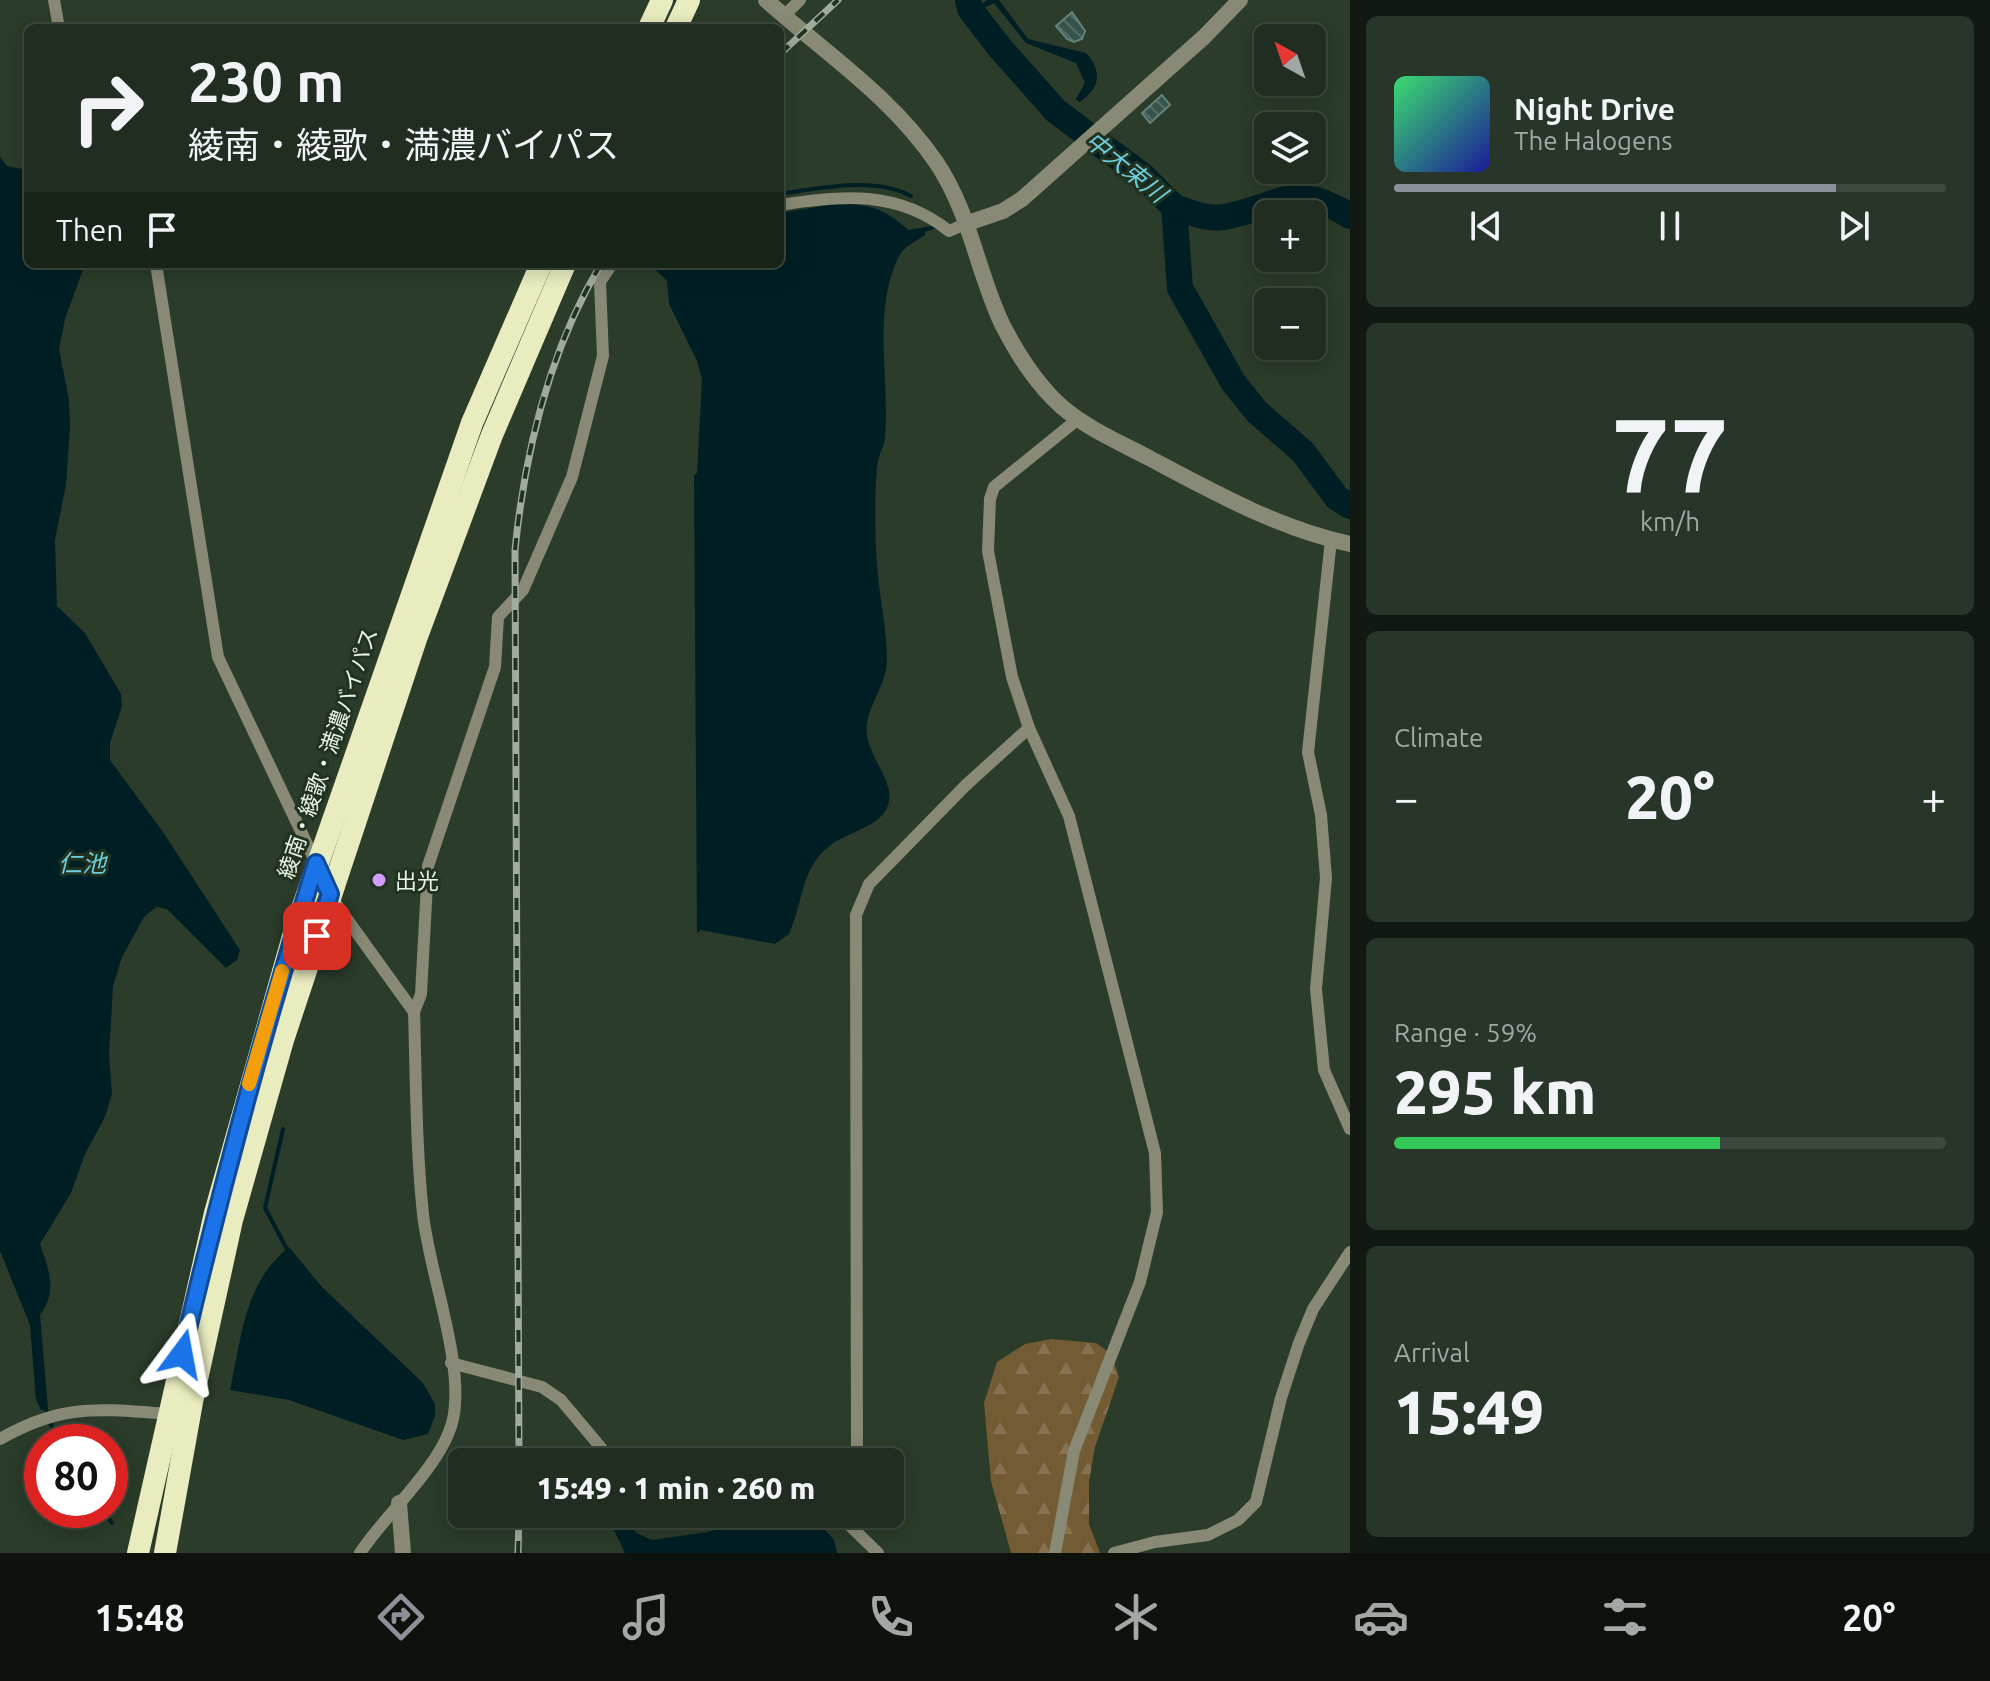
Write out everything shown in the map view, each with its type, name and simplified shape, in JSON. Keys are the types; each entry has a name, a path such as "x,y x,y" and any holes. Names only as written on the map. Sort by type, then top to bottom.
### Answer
{"highway":[{"path":"651,24 662,0"},
{"path":"678,24 689,0"},
{"name":"綾南・綾歌・満濃バイパス","path":"138,1553 239,1121 316,863 472,423 539,268"},
{"path":"165,1553 192,1402 232,1220 283,1040 416,639 486,449 563,268"}],"street":[{"path":"54,0 58,24"},
{"path":"766,0 868,86 918,136 954,191 1001,320 1015,347 1045,390 1078,419 1237,505 1331,540 1350,544"},
{"path":"784,16 800,0"},
{"path":"784,205 854,196 884,198 929,217 949,231 1003,211 1022,199 1225,18 1240,0"},
{"path":"157,268 218,657 346,923 414,1012"},
{"path":"360,1553 445,1441 453,1418 451,1363 423,1216 414,1012 421,994 428,866 434,840 459,782 495,667 498,617 523,590 572,477 603,356 600,282 609,268"},
{"path":"1055,1553 1074,1451 1140,1282 1157,1212 1155,1153 1069,816 1029,728 1012,677 991,565 990,499 994,487 1078,419"},
{"path":"1331,540 1308,752 1321,815 1326,878 1316,989 1324,1070 1350,1129"},
{"path":"857,1448 856,915 869,884 966,785 1029,728"},
{"path":"1114,1553 1155,1542 1208,1535 1238,1520 1256,1502 1281,1398 1299,1343 1313,1309 1350,1252"},
{"path":"451,1363 542,1387 561,1400 601,1448"},
{"path":"0,1439 46,1417 99,1409 169,1414"},
{"path":"399,1503 403,1553"},
{"path":"857,1528 878,1553"}],"green space":[{"path":"1051,1339 1096,1343 1111,1354 1119,1377 1095,1447 1089,1482 1089,1524 1100,1553 1011,1553 991,1481 984,1403 997,1362 1025,1344"}],"water":[{"path":"987,0 999,0 1028,39 1086,53 1097,73 1091,92 1079,102 1076,99 1085,83 1076,63 1026,43 994,3 980,10 978,7"},
{"name":"仁池","path":"0,157 7,166 24,169 24,268 84,268 65,319 59,349 69,400 70,426 66,485 55,540 57,606 85,633 121,694 122,706 110,743 110,760 163,832 240,950 237,960 226,968 167,909 156,907 144,917 122,957 113,986 109,1055 112,1094 71,1193 40,1244 50,1280 49,1297 40,1315 48,1409 41,1410 36,1400 30,1325 0,1251"},
{"path":"835,204 858,205 875,208 909,230 936,225 937,228 925,232 900,254 890,279 884,324 886,416 885,438 877,471 875,527 887,660 868,717 867,735 888,785 889,802 881,817 832,844 822,853 808,874 789,934 775,944 701,930 697,933 694,475 697,473 702,379 697,361 669,304 667,281 654,268 784,268 784,212"},
{"path":"289,1247 322,1287 423,1383 435,1404 435,1416 428,1434 403,1440 289,1400 230,1390 242,1331 254,1294 262,1277"},
{"path":"633,1528 636,1533 652,1540 722,1528 823,1528 834,1540 837,1553 625,1553 614,1530"}],"building":[{"path":"1072,12 1085,31 1082,39 1074,42 1067,39 1056,26"},
{"path":"1162,95 1170,105 1150,123 1142,113"}],"waterway":[{"name":"中大束川","path":"968,0 970,9 1000,48 1056,111 1143,176 1174,207 1180,288 1233,382 1257,412 1303,452 1337,498 1350,506"},
{"path":"784,193 864,185 881,186 911,196"},
{"path":"1174,207 1218,218 1300,198 1331,205 1350,216"},
{"path":"283,1129 265,1208 288,1251"},
{"path":"45,1407 51,1424"}],"railway":[{"path":"784,50 838,0"},
{"path":"519,1448 515,550 525,475 542,402 567,331 599,268"},
{"path":"518,1553 519,1528"}],"slow traffic":[{"path":"249,1084 282,971"}],"place":[{"name":"出光","path":"379,880"}],"route":[{"path":"182,1354 215,1213 264,1030 316,863 330,894 317,936"}]}
